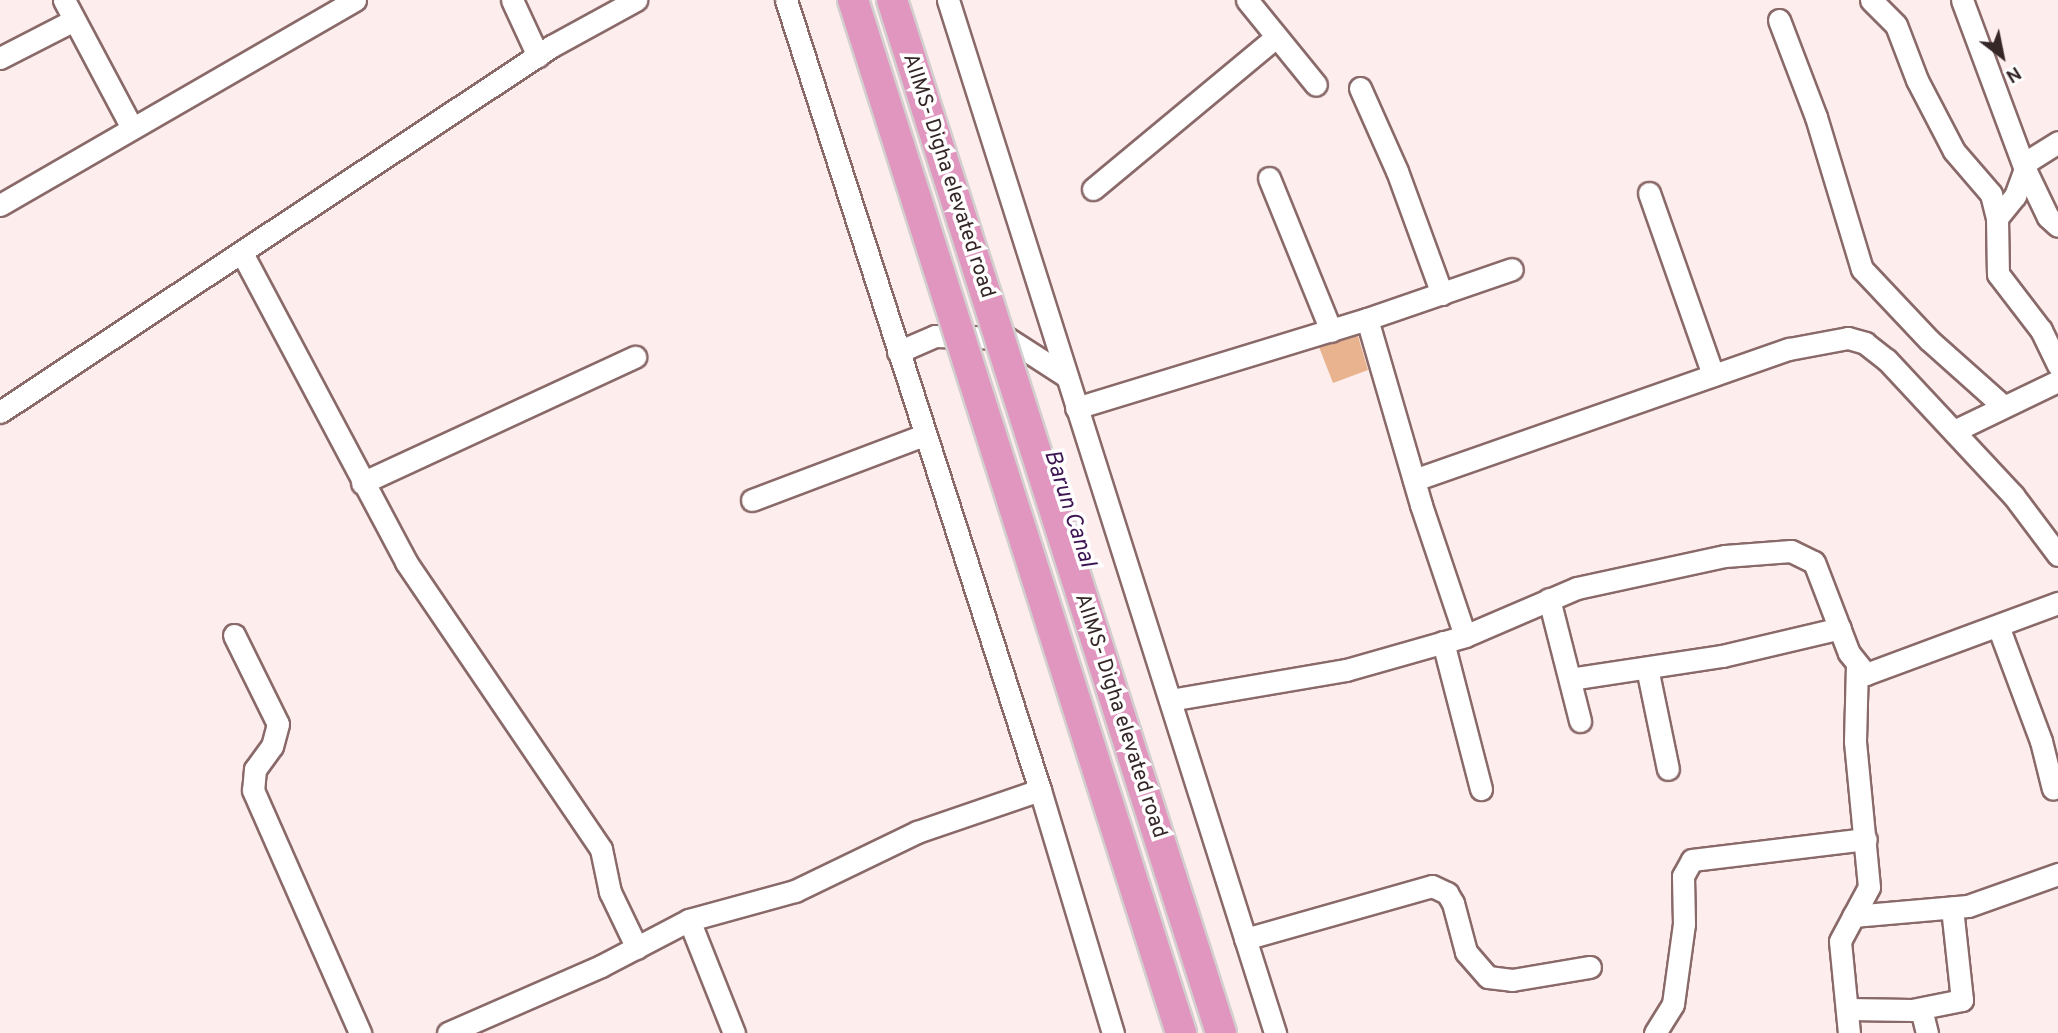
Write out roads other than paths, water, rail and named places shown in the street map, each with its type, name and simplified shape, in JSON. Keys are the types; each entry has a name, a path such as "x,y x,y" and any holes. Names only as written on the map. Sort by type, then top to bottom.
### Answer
{"highway":[{"name":"AIIMS- Digha elevated road","path":"853,0 1181,1033"},
{"name":"AIIMS- Digha elevated road","path":"891,0 1221,1033"}],"street":[{"path":"64,0 131,126"},
{"path":"0,205 131,126 355,0"},
{"path":"512,0 538,56"},
{"path":"0,412 243,255 538,56 636,0"},
{"path":"786,0 1040,790 1113,1033"},
{"path":"948,0 1275,1033"},
{"path":"963,0 963,46"},
{"path":"1247,0 1275,38 1316,85"},
{"path":"1871,0 1896,25 1932,111 1954,150 1991,194 1997,218 1998,274 2040,330 2058,365"},
{"path":"1962,0 2024,167 2048,217 2058,226"},
{"path":"0,58 74,20"},
{"path":"1779,20 1816,117 1858,262 1930,341 2003,406"},
{"path":"1093,189 1275,38"},
{"path":"1360,88 1401,181 1442,294"},
{"path":"1997,218 2015,196 2024,167 2058,142"},
{"path":"1269,178 1331,331"},
{"path":"1649,193 1713,376"},
{"path":"243,255 415,578 601,849 610,892 637,948"},
{"path":"1076,408 1331,331 1512,269"},
{"path":"1367,319 1414,480 1465,636"},
{"path":"898,352 945,335 1007,338 1066,376"},
{"path":"1414,480 1789,349 1848,338 1865,344 1887,360 2034,519 2058,555"},
{"path":"362,482 635,358"},
{"path":"1954,432 2058,381"},
{"path":"752,500 924,435"},
{"path":"1170,700 1346,670 1465,636 1549,599 1613,579 1698,561 1791,551 1814,562 1857,666 1866,674 2058,603"},
{"path":"1549,599 1580,721"},
{"path":"1998,626 2042,741 2053,789"},
{"path":"1570,679 1647,668 1840,628"},
{"path":"234,635 278,724 272,746 255,769 253,790 360,1033"},
{"path":"1443,642 1481,789"},
{"path":"1849,1033 1848,1009 1838,954 1853,916 1869,887 1855,741 1857,666"},
{"path":"1647,668 1668,769"},
{"path":"448,1033 637,948 690,920 795,891 916,832 1040,790"},
{"path":"1655,1033 1673,1004 1684,924 1683,876 1692,860 1866,839"},
{"path":"1853,916 1952,908 1998,897 2058,874"},
{"path":"1245,939 1432,886 1447,893 1453,903 1466,952 1488,977 1512,980 1590,967"},
{"path":"1848,1009 1921,1009 1957,1003 1964,996 1952,908"},
{"path":"690,920 734,1033"},
{"path":"1921,1009 1927,1033"}],"water label":[{"name":"Barun Canal","path":"1068,509"}]}
